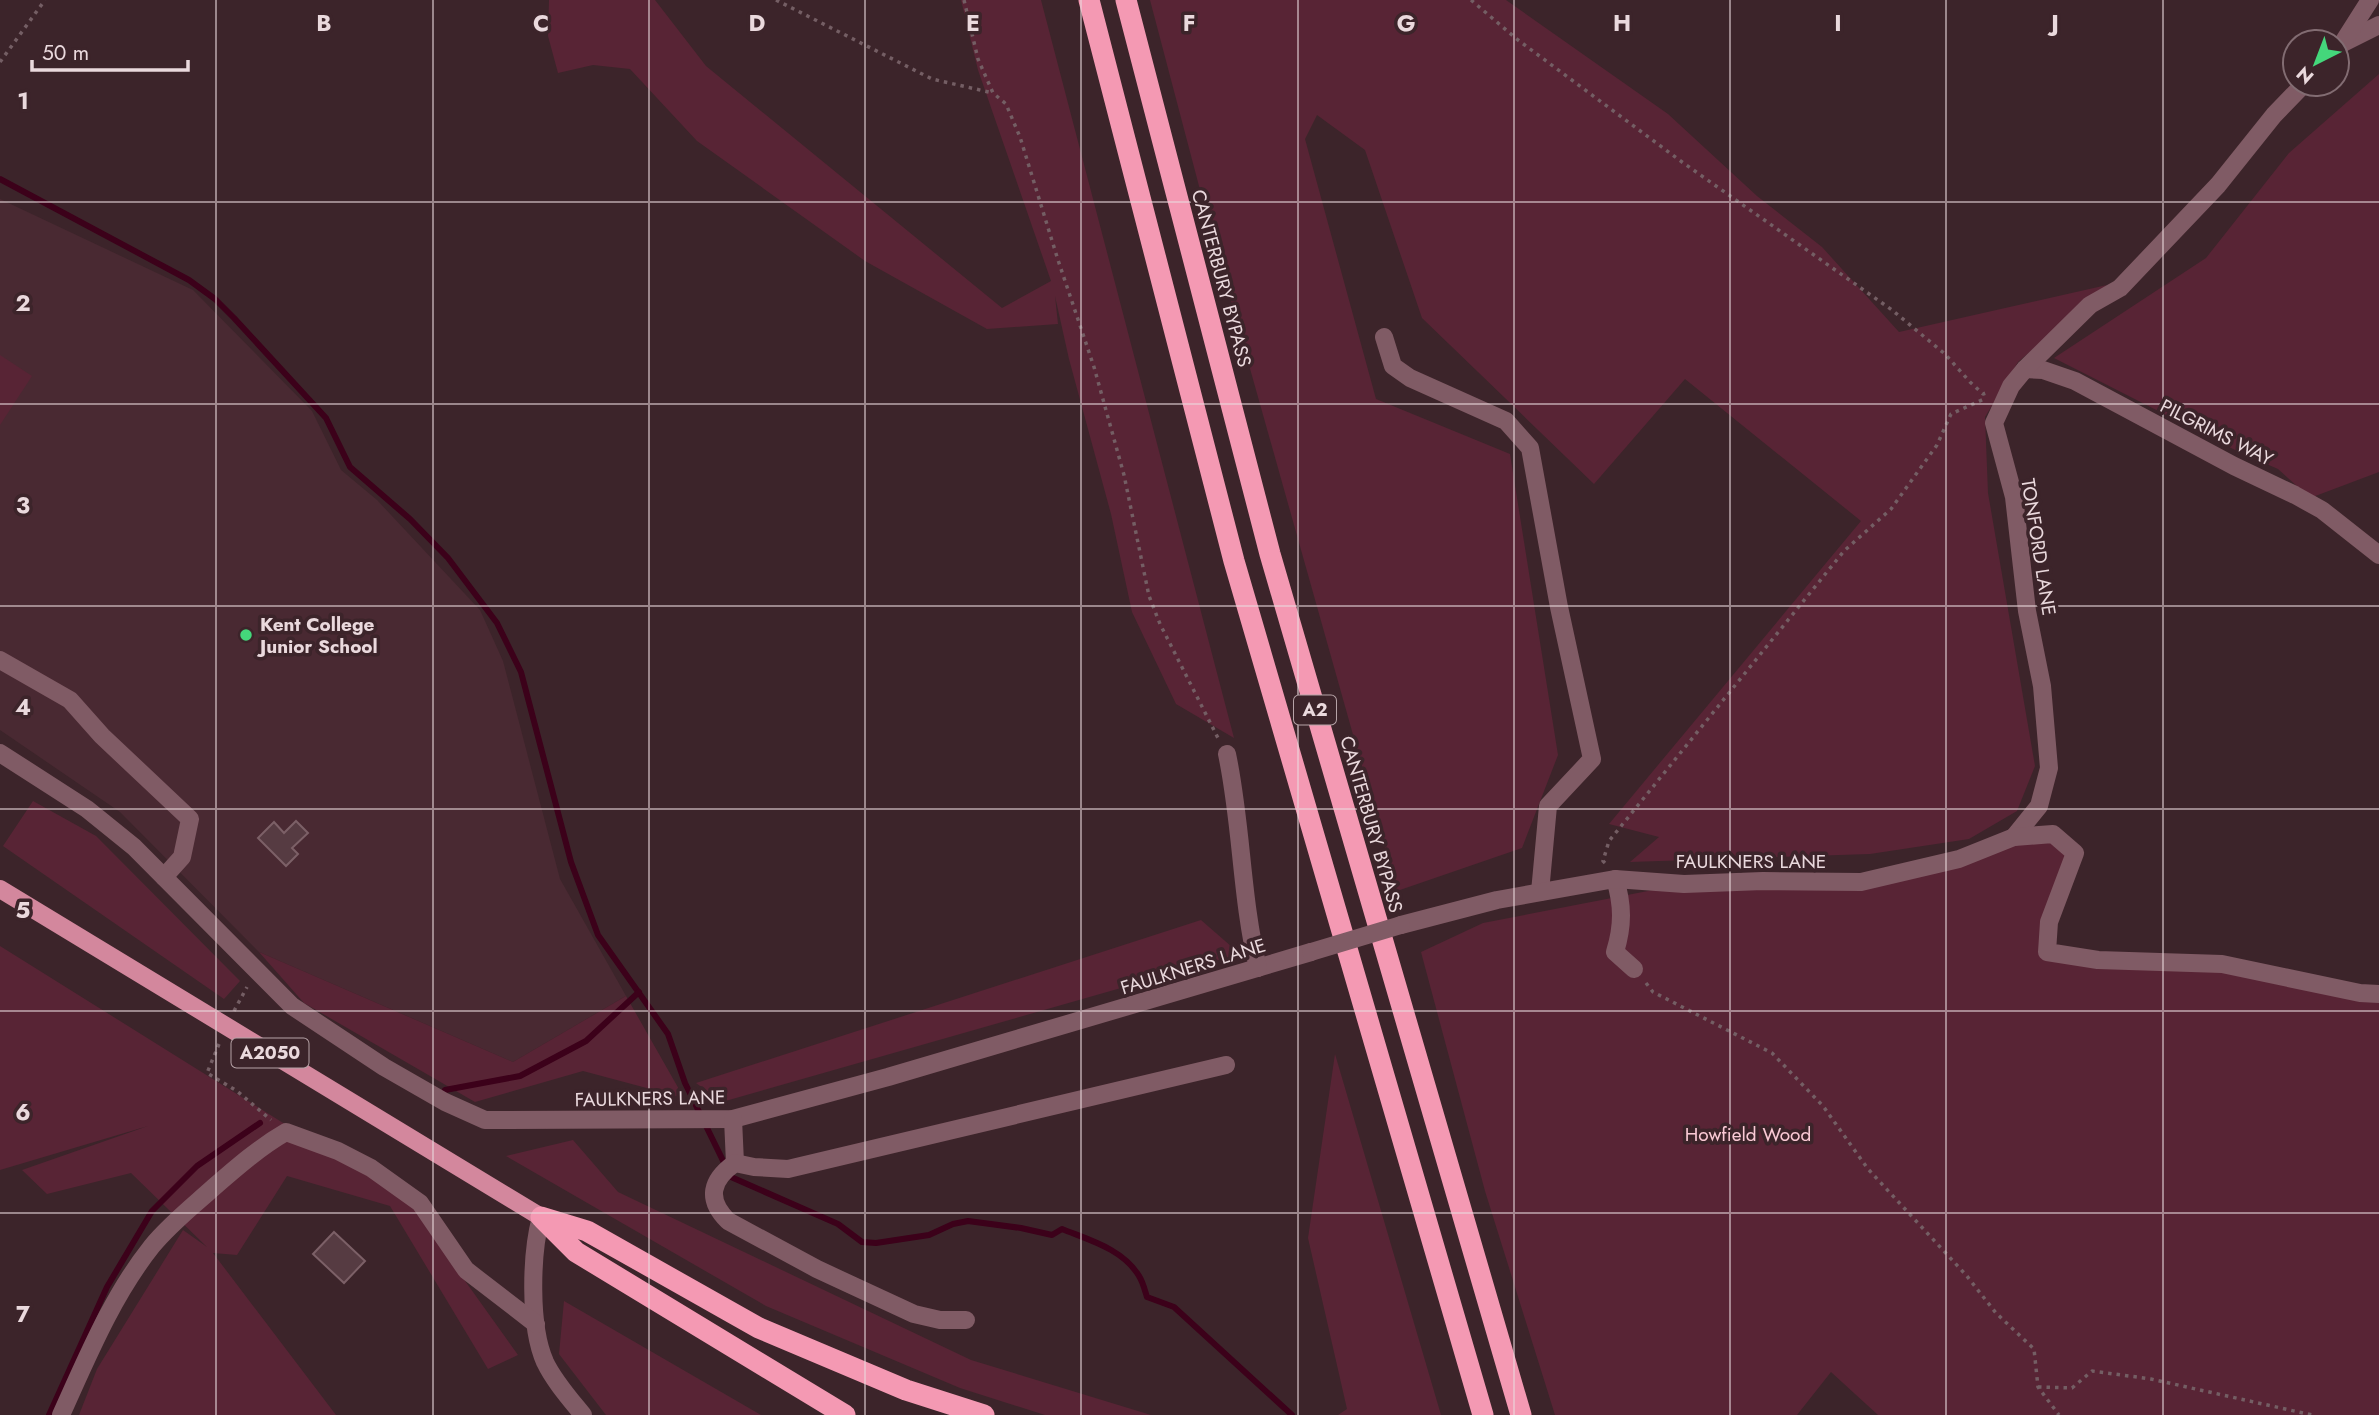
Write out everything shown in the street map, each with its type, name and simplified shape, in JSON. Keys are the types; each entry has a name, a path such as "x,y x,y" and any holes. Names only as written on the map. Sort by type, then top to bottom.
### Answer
{"highway":[{"name":"A2","path":"1089,0 1234,561 1483,1415"},
{"name":"CANTERBURY BYPASS","path":"1126,0 1270,554 1521,1415"},
{"path":"541,1217 576,1252 845,1415"},
{"path":"541,1217 587,1231 760,1328 906,1390 984,1415"}],"main road":[{"name":"A2050","path":"0,889 541,1217"}],"street":[{"path":"2351,30 2370,0"},
{"path":"2351,41 2379,24"},
{"name":"TONFORD LANE","path":"2014,837 2039,806 2049,768 2042,686 2027,611 2014,497 1994,423 2011,386 2025,369 2090,305 2120,288 2218,185 2290,98"},
{"path":"1384,337 1393,366 1410,378 1506,421 1530,448 1559,607 1592,759 1548,806 1540,892"},
{"name":"PILGRIMS WAY","path":"2025,369 2043,370 2075,381 2234,466 2295,495 2322,510 2379,555"},
{"path":"0,660 70,700 102,736 190,819 182,857 164,877"},
{"name":"FAULKNERS LANE","path":"0,752 87,810 134,847 292,1006 331,1034 445,1102 485,1120 725,1119 888,1077 1401,925 1497,900 1615,879 1684,884 1763,881 1861,882 1959,859 2014,837 2053,834 2075,853 2049,922 2047,953 2098,960 2222,964 2360,993 2379,994"},
{"path":"1227,754 1236,795 1250,933 1258,968"},
{"path":"1615,879 1621,900 1621,930 1615,952 1634,969"},
{"path":"731,1166 788,1169 1226,1065"},
{"path":"725,1119 731,1166 714,1189 714,1198 718,1210 728,1221 817,1269 914,1314 940,1321 967,1320"},
{"path":"61,1415 105,1321 153,1245 222,1180 268,1142 286,1132 338,1151 370,1168 420,1203 466,1270 536,1324"},
{"path":"541,1217 535,1238 536,1324 545,1362 583,1415"}],"path":[{"path":"0,62 45,0"},
{"path":"776,0 932,79 993,93"},
{"path":"964,0 978,58 993,93 1006,104 1020,137 1094,366 1124,475 1149,596 1160,624 1227,754"},
{"path":"1471,0 1518,40 1682,162 1892,310 1945,354 1983,394 2011,386"},
{"path":"1615,879 1604,861 1609,841 1844,551 1891,509 1937,445 1951,414 2011,386"},
{"path":"1634,969 1653,992 1772,1053 1823,1106 1868,1169 1966,1275 1996,1313 2034,1349 2038,1387 2059,1415"},
{"path":"256,971 226,1026 207,1073 237,1091 286,1132"},
{"path":"2038,1387 2072,1388 2092,1371 2151,1379 2312,1415"}],"shaded area":[{"name":"Kent College Junior School","path":"0,199 193,290 312,411 341,470 377,500 480,610 503,661 560,879 626,996 513,1062 259,952 120,812 0,730"}],"green space":[{"path":"549,0 655,0 706,66 1002,308 1051,281 978,70 961,0 1041,0 1234,738 1176,704 1132,612 1111,514 1069,359 1055,296 1058,324 987,329 865,261 697,141 630,69 593,65 558,73 548,36"},
{"path":"1150,0 1506,0 1668,114 1757,196 1822,247 1899,332 2107,285 2018,362 1985,417 1988,493 2035,766 2017,811 1969,839 1870,854 1630,862 1659,837 1609,824 1861,521 1685,379 1594,484 1422,318 1365,150 1317,115 1305,139 1376,399 1510,454 1558,755 1522,848 1397,891 1204,205"},
{"path":"2379,74 2379,472 2310,498 2278,469 2054,358 2206,258 2289,153"},
{"path":"0,355 32,376 0,425"},
{"path":"33,801 96,836 240,981 224,999 3,846"},
{"name":"Howfield Wood","path":"2053,834 2075,853 2047,952 2222,964 2379,994 2379,1415 1878,1415 1831,1372 1797,1415 1555,1415 1485,1191 1421,952 1483,923 1684,884 1861,882"},
{"path":"1201,920 1240,954 722,1102 696,1083"},
{"path":"0,946 408,1201 518,1355 488,1369 390,1206 287,1176 237,1255 213,1253 336,1415 79,1415 97,1369 183,1230 207,1247 131,1173 47,1194 22,1170 148,1126 0,1170"},
{"path":"259,952 513,1062 626,996 684,1098 583,1071 475,1102 304,1003"},
{"path":"1335,1054 1441,1415 1338,1415 1347,1409 1308,1238"},
{"path":"573,1140 618,1192 971,1360 1151,1415 1045,1415 960,1388 766,1306 506,1156"},
{"path":"564,1301 761,1415 606,1415 559,1354"}],"building":[{"path":"296,821 308,833 292,848 298,854 286,866 258,838 274,822 284,833"},
{"path":"334,1232 365,1261 344,1283 313,1254"}],"waterway":[{"path":"0,179 189,280 215,299 326,418 350,467 410,519 448,558 497,623 521,672 571,862 598,935 668,1034 685,1083 731,1177 838,1224 862,1242 876,1243 929,1235 953,1224 968,1221 1052,1235 1062,1229 1094,1242 1124,1259 1139,1276 1147,1297 1174,1307 1292,1415"},
{"path":"445,1090 520,1076 586,1041 639,992"},
{"path":"49,1415 107,1287 152,1211 197,1166 260,1123"}],"place":[{"name":"Kent College Junior School","path":"246,635"}]}
